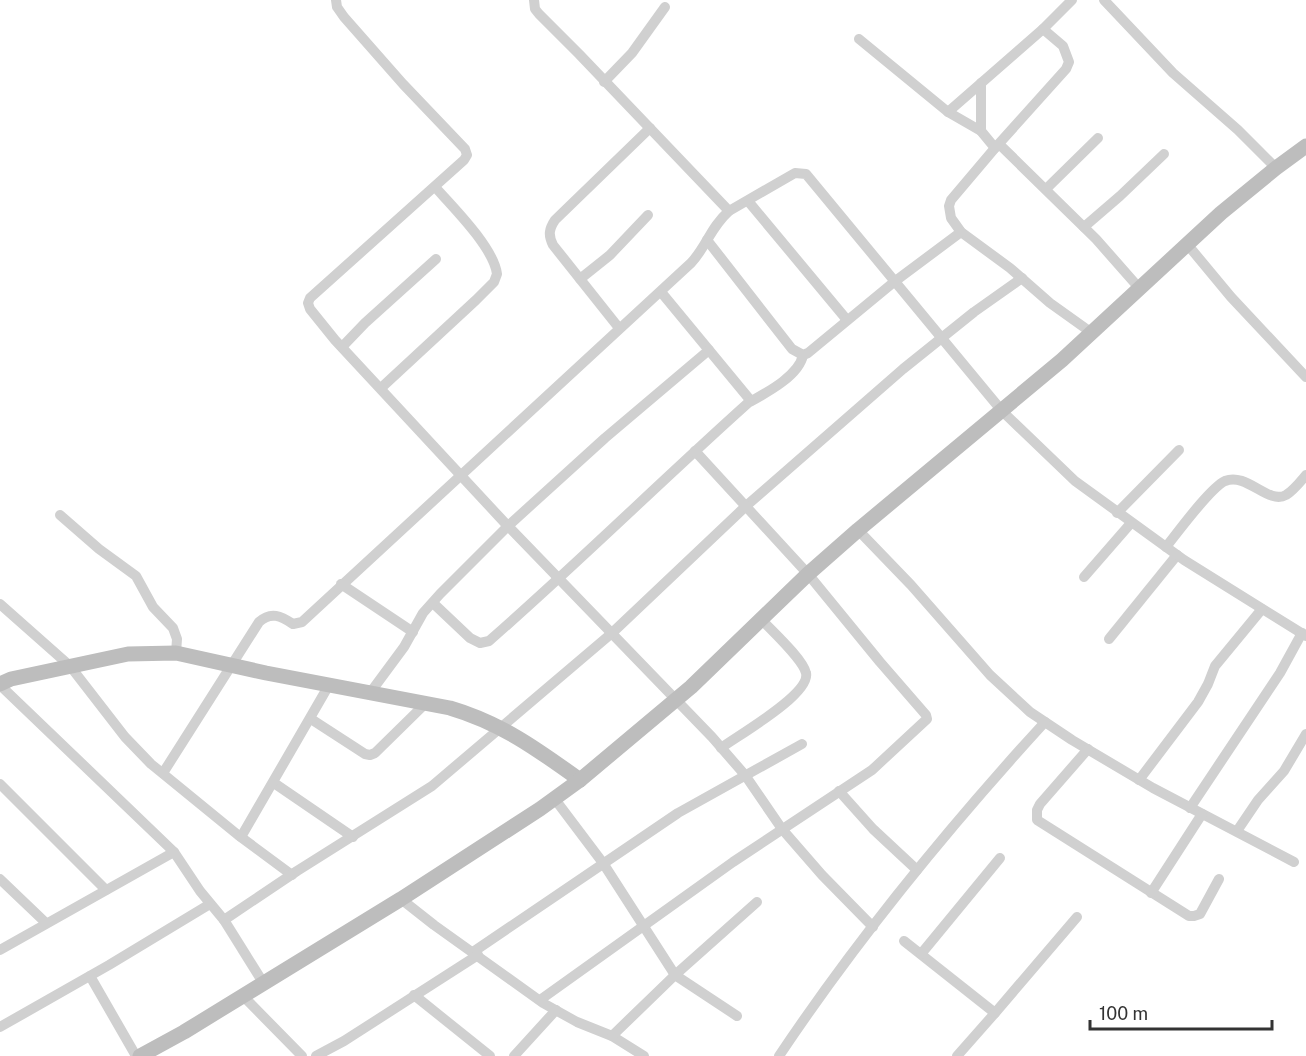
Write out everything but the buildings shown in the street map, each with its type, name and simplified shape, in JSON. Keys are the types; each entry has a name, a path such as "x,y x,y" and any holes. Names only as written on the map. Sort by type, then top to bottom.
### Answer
{"street":[{"path":"336,0 337,7 344,17 465,149 466,155 464,160 435,187 310,298 309,306 314,316 508,526 721,748 745,775 782,829 822,875 873,927"},
{"path":"534,0 535,9 539,14 729,211"},
{"path":"948,111 1043,29 1072,0"},
{"path":"1104,0 1173,73 1238,130 1276,168"},
{"path":"604,82 632,52 665,7"},
{"path":"1043,29 1063,46 1070,62 951,200 949,206 951,218 961,232 1022,278 1050,303 1092,333"},
{"path":"860,39 948,111 981,131 1046,189 1140,289"},
{"path":"981,83 981,131"},
{"path":"619,328 553,245 549,237 550,227 650,128"},
{"path":"1046,189 1098,138"},
{"path":"90,976 138,1056 244,997 400,899 554,798 580,780 677,700 808,574 858,530 1092,333 1221,213 1276,168 1306,147"},
{"path":"1084,227 1164,154"},
{"path":"163,773 259,622 265,617 276,615 293,624 298,624 661,292 699,254 716,224 729,211 795,173 806,174 1002,411 1074,481 1177,555 1304,634 1190,808"},
{"path":"381,388 476,300 494,282 497,274 494,263 475,233 435,187"},
{"path":"748,201 847,320"},
{"path":"580,279 610,255 648,215"},
{"path":"707,240 792,350 803,355 961,232"},
{"path":"1187,244 1231,297 1306,377"},
{"path":"342,347 365,323 436,259"},
{"path":"224,920 432,786 612,633 746,506 903,369 1022,278"},
{"path":"661,292 751,401"},
{"path":"370,693 413,632 423,613 508,526 605,438 709,350"},
{"path":"433,603 470,638 483,643 489,641 751,401 794,372 802,361 803,355"},
{"path":"1117,513 1179,450"},
{"path":"540,1000 733,862 872,770 925,722 927,717 808,574 695,451"},
{"path":"1166,547 1208,496 1225,481 1238,480 1279,497 1284,496 1306,476"},
{"path":"60,515 99,549 136,576 153,607 173,628 177,639 176,653"},
{"path":"1084,577 1131,523"},
{"path":"858,530 911,585 990,675 1030,712 1139,780 1294,862"},
{"path":"1109,639 1177,555"},
{"path":"341,584 413,632"},
{"path":"0,604 70,666 125,737 163,773 241,837 292,875"},
{"path":"1139,780 1198,702 1215,666 1262,609"},
{"path":"721,748 794,696 806,681 806,671 762,620"},
{"path":"264,984 224,920 210,904 174,852 0,685 11,679 128,654 176,653 266,674 426,703 467,713 518,737 580,780"},
{"path":"241,837 329,685"},
{"path":"311,719 370,755 375,753 426,703"},
{"path":"779,1056 917,870 992,780 1045,722"},
{"path":"1237,831 1258,800 1284,771 1306,734"},
{"path":"316,1056 344,1041 414,995 678,813 802,744"},
{"path":"1088,749 1040,804 1037,810 1037,820 1189,916 1200,914 1219,879"},
{"path":"274,783 353,837"},
{"path":"0,784 105,890"},
{"path":"839,791 873,829 917,870"},
{"path":"554,798 603,863 675,975 737,1016"},
{"path":"1151,893 1202,814"},
{"path":"0,950 174,852"},
{"path":"921,954 1000,858"},
{"path":"0,879 46,923"},
{"path":"400,899 540,1000 577,1022 612,1036 644,1056"},
{"path":"612,1036 675,975 757,902"},
{"path":"0,1027 210,904"},
{"path":"957,1056 1077,916"},
{"path":"904,941 995,1013"},
{"path":"414,995 490,1056"},
{"path":"244,997 302,1056"},
{"path":"514,1056 556,1010"}]}
